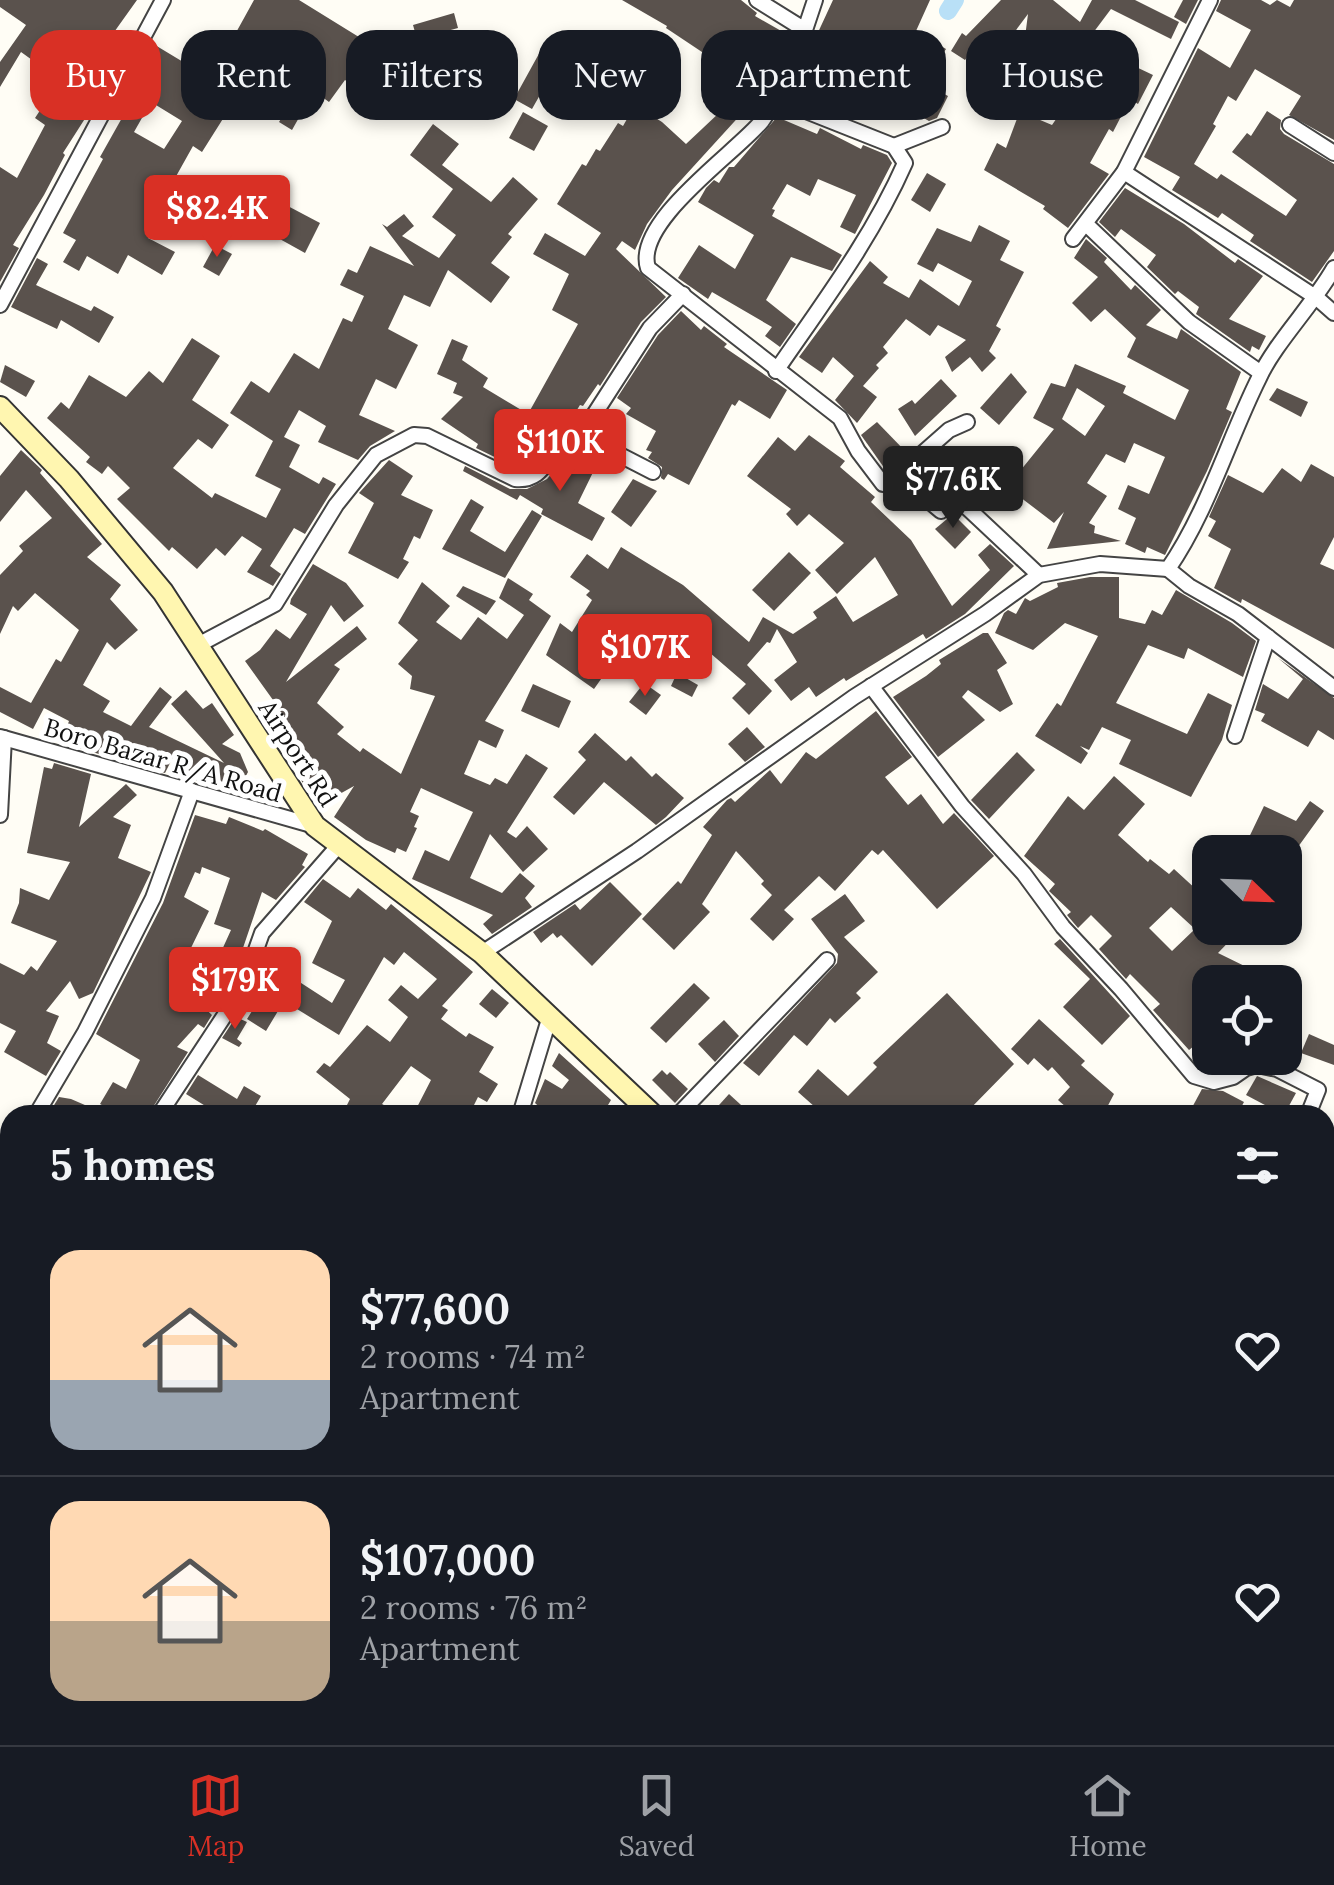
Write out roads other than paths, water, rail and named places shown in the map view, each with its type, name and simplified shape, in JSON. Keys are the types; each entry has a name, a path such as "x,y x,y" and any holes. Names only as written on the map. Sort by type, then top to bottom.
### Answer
{"main road":[{"name":"Airport Rd","path":"0,407 69,479 140,564 198,645 314,826 482,954 643,1105"}],"street":[{"path":"0,304 163,0"},
{"path":"756,0 805,30 815,0"},
{"path":"1073,240 1124,172 1210,0"},
{"path":"762,120 678,202 660,225 648,250 648,268 840,418 858,451 884,484 949,430 967,422"},
{"path":"776,371 883,208 905,163 894,146 828,120"},
{"path":"1290,124 1334,152"},
{"path":"894,146 942,126"},
{"path":"1124,172 1334,313"},
{"path":"1086,224 1189,322 1261,373"},
{"path":"1168,569 1196,519 1261,373 1317,298 1334,268"},
{"path":"198,645 274,604 336,506 376,455 396,442 414,434 427,436 515,479 526,480 540,472 566,441 581,434 650,328 683,294"},
{"path":"581,434 653,472"},
{"path":"898,475 938,510 952,500 959,500 1039,575"},
{"path":"482,954 1039,575 1100,564 1168,569 1334,688"},
{"path":"1235,736 1268,637"},
{"path":"871,686 962,806 1194,1076 1214,1082 1233,1078 1257,1065 1277,1069 1318,1090 1312,1105"},
{"path":"0,814 2,738"},
{"name":"Boro Bazar R/A Road","path":"2,738 314,826"},
{"path":"42,1105 85,1032 153,898 192,791"},
{"path":"166,1105 242,990 262,933 340,845"},
{"path":"688,1105 827,960"},
{"path":"523,1105 550,1016"}],"waterway":[{"path":"948,11 955,0"}]}
